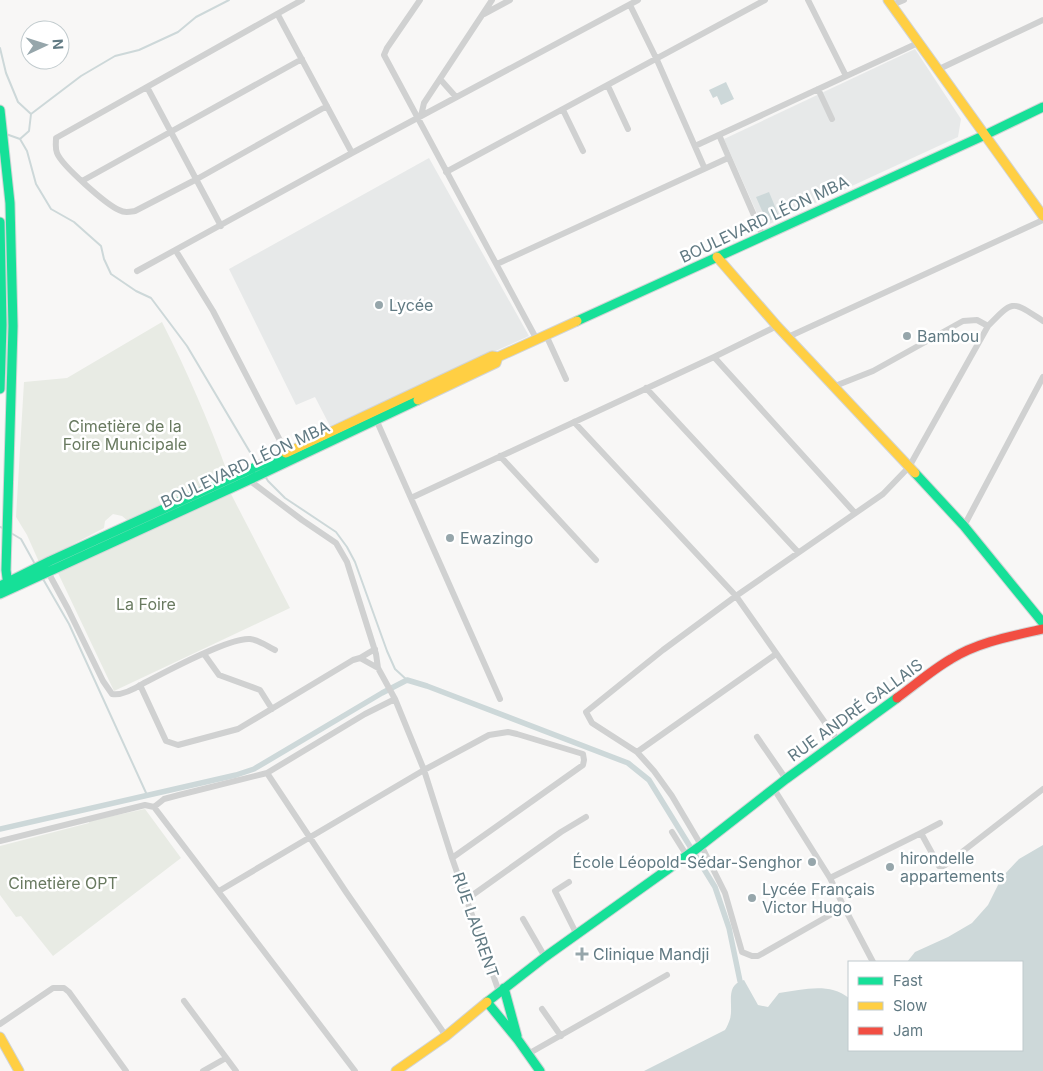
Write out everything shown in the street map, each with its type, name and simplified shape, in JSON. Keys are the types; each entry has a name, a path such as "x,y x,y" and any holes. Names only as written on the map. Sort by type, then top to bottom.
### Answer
{"street":[{"path":"302,0 56,138 55,147 57,153 82,181 118,210 135,211 327,106"},
{"path":"411,0 415,7"},
{"path":"420,0 384,55 419,117 446,172 537,340"},
{"path":"419,117 423,106 492,0"},
{"path":"482,15 510,0"},
{"path":"137,271 638,0"},
{"path":"446,172 657,60 765,0"},
{"path":"808,0 846,76"},
{"path":"788,337 1043,218 890,3 904,0"},
{"path":"630,4 704,167"},
{"path":"278,14 352,153"},
{"path":"937,70 1043,20"},
{"path":"695,146 918,43"},
{"path":"82,181 302,59"},
{"path":"440,79 456,97"},
{"path":"608,86 628,129"},
{"path":"147,87 221,226"},
{"path":"818,89 832,119"},
{"name":"BOULEVARD LÉON MBA","path":"3,588 249,480 492,356 498,357 546,336 985,136 1043,107"},
{"path":"0,110 10,211 12,326 7,562 3,588"},
{"path":"563,110 583,151"},
{"path":"719,135 763,236"},
{"path":"497,264 704,167 728,158"},
{"path":"0,222 0,389"},
{"path":"176,251 213,311 286,452"},
{"path":"717,257 777,326 964,526 1043,623"},
{"path":"844,907 758,956 742,952 725,892 672,796 638,752 592,724 586,712 663,650 736,596 883,494 909,467 988,326 1005,308 1010,305 1018,305 1043,320"},
{"path":"835,386 873,371 964,321 977,320 988,326"},
{"path":"411,498 777,326"},
{"path":"546,336 566,379"},
{"path":"714,357 855,512"},
{"path":"964,526 1043,377"},
{"path":"646,388 798,552"},
{"path":"374,416 500,699"},
{"name":"BOULEVARD LÉON MBA","path":"38,572 286,452 374,416"},
{"path":"574,422 736,596 838,741"},
{"path":"500,456 596,560"},
{"name":"RUE LAURENT","path":"249,480 336,543 347,562 375,649 378,668 394,696 424,770 452,858 502,990"},
{"path":"7,562 14,570 38,572 68,609 109,691 116,695 229,642 245,639 256,640 275,650"},
{"name":"RUE ANDRÉ GALLAIS","path":"396,1071 446,1036 545,957 688,855 786,779 956,656 1008,636 1043,629"},
{"path":"140,685 166,741 175,745 238,729 353,660 375,649"},
{"path":"204,654 220,675 260,690 272,708"},
{"path":"638,752 776,654"},
{"path":"360,658 378,668"},
{"path":"154,807 164,799 267,773 394,696"},
{"path":"219,891 424,770 488,735 508,732 583,754 583,765 452,858"},
{"path":"757,737 786,779"},
{"path":"267,773 309,838 446,1036"},
{"path":"774,789 830,878 872,961"},
{"path":"921,833 939,866 944,866 1043,789"},
{"path":"0,840 145,805 154,807 354,1071"},
{"path":"467,899 561,832 586,817"},
{"path":"830,878 940,823"},
{"path":"672,832 688,855"},
{"path":"569,882 555,891 577,935"},
{"path":"523,919 545,957"},
{"path":"528,1054 667,975"},
{"path":"0,1024 53,988 64,988 69,992 126,1071"},
{"path":"502,990 518,1040"},
{"path":"184,1002 236,1071"},
{"path":"487,1002 540,1071"},
{"path":"542,1009 560,1036"},
{"path":"0,1036 19,1071"},
{"path":"203,1071 226,1058"}],"shaded area":[{"path":"915,49 961,119 958,137 763,227 724,139"},
{"path":"726,82 734,99 721,105 717,96 713,98 709,90"},
{"name":"Lycée","path":"429,158 529,336 330,426 315,397 296,405 229,269"},
{"path":"769,192 779,216 767,222 756,197"},
{"path":"1043,845 1043,1071 644,1071 725,1030 731,1014 732,991 734,986 744,980 758,1005 768,1007 779,993 806,989 833,990 848,997 848,1051 1023,1051 1023,961 908,961 915,952 948,937 972,923 988,905 1002,877 1019,859"}],"green space":[{"name":"Cimetière de la Foire Municipale","path":"162,322 197,397 228,474 128,521 122,516 113,514 105,521 104,528 39,562 27,535 16,517 24,382 67,378"},
{"name":"La Foire","path":"231,494 290,608 114,691 58,573"},
{"name":"Cimetière OPT","path":"145,809 181,858 53,956 21,916 16,917 0,895 0,846 89,823 89,821"}],"waterway":[{"path":"20,139 29,131 31,114 81,76 115,56 139,50 178,32 196,17 229,0"},
{"path":"0,48 6,73 18,102 31,114"},
{"path":"6,134 20,139 27,151 36,184 51,209 74,222 101,246 104,259 111,274 136,291 151,298 187,346 257,464"},
{"path":"265,476 285,498 336,532 347,547 355,562 395,669 407,680"},
{"path":"0,527 5,529"},
{"path":"11,533 21,539 36,566"},
{"path":"43,579 69,624 147,795"},
{"path":"0,829 236,775 254,769 407,680 628,763 649,780 715,887 729,928 740,981"}],"traffic: fast":[{"path":"577,321 1043,107"},
{"path":"0,110 10,203 13,326 6,570 8,586"},
{"path":"0,222 2,325 0,389"},
{"path":"0,594 418,400"},
{"path":"0,586 50,561 286,453"},
{"path":"915,473 964,526 1043,623"},
{"path":"540,1071 487,1002 545,957 699,847 786,779 897,698"},
{"path":"504,988 517,1036"}],"traffic: slow":[{"path":"888,0 1043,216"},
{"path":"717,257 777,326 915,473"},
{"path":"286,453 492,356 498,357 577,321"},
{"path":"418,400 496,363 498,357"},
{"path":"396,1071 446,1036 487,1002"},
{"path":"0,1037 19,1071"}],"traffic: jam":[{"path":"897,698 937,668 961,653 996,640 1043,629"}],"place":[{"name":"Lycée","path":"379,305"},
{"name":"Bambou","path":"907,336"},
{"name":"Ewazingo","path":"450,538"},
{"name":"École Léopold-Sédar-Senghor","path":"812,862"},
{"name":"hirondelle appartements","path":"890,867"},
{"name":"Lycée Français Victor Hugo","path":"752,898"},
{"name":"Clinique Mandji","path":"582,954"}]}
